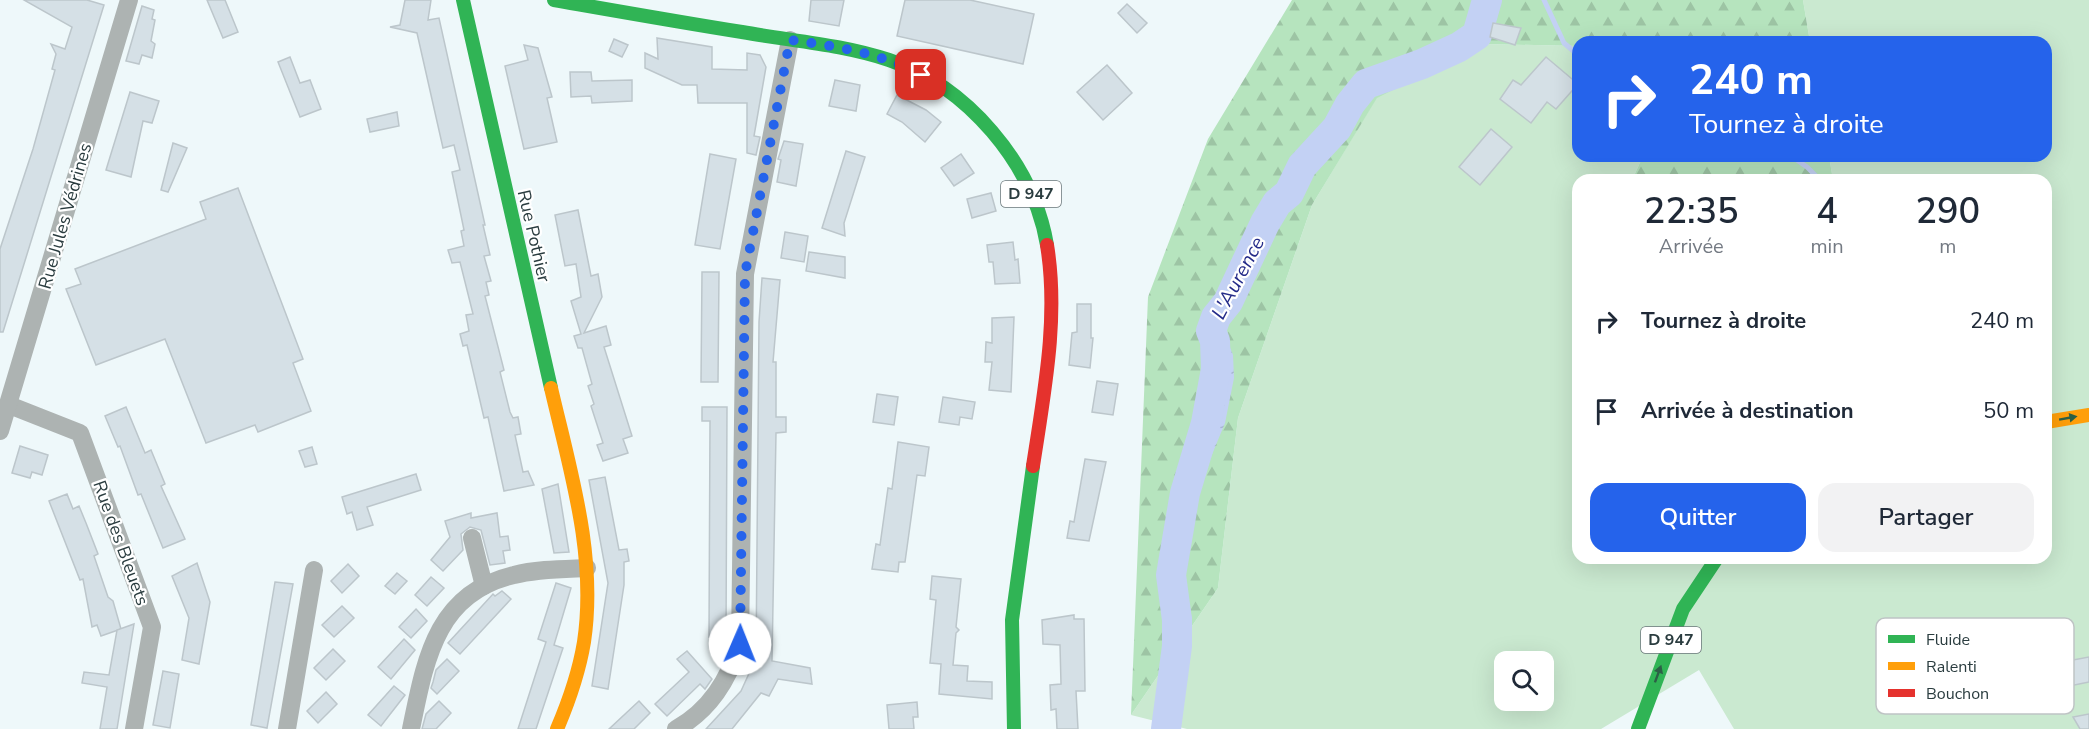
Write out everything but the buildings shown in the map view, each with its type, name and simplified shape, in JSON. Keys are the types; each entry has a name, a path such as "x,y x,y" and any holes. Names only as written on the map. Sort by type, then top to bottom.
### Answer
{"main road":[{"name":"Rue Pothier","path":"463,0 572,481 587,568 589,616 585,649 557,729"},
{"name":"D 947","path":"554,0 583,3 869,55 906,67 936,83 963,103 998,139 1019,167 1041,214 1050,261 1054,322 1013,606 1011,677 1014,729"},
{"path":"2052,421 2089,414"},
{"name":"D 947","path":"1638,729 1683,609 1713,564"}],"street":[{"name":"Rue Jules Védrines","path":"0,431 129,0"},
{"path":"676,729 704,710 730,674 740,644 745,274 790,40"},
{"name":"Rue des Bleuets","path":"9,405 80,433 152,627 134,729"},
{"path":"472,538 484,586"},
{"path":"411,729 431,644 450,613 484,586 514,575 587,568"},
{"path":"287,729 314,570"}],"green space":[{"path":"1292,0 1803,0 1809,36 1572,36 1572,46 1484,44 1377,98 1312,205 1238,418 1218,588 1131,715 1148,297 1208,139"},
{"path":"1803,0 2089,0 2089,729 1734,729 1699,670 1601,729 1187,729 1131,715 1218,588 1238,418 1312,205 1377,97 1484,44 1572,46 1572,162 1640,162 1635,174 1572,174 1572,564 2052,564 2052,174 1832,174 1830,162 2052,162 2052,36 1809,36"},
{"path":"1640,162 1830,162 1832,174 1635,174"}],"water":[{"path":"1487,0 1499,0 1484,44 1456,59 1414,73 1367,98 1344,135 1311,165 1300,190 1285,205 1221,325 1233,355 1234,378 1225,423 1194,498 1183,583 1192,618 1173,729 1166,729 1177,645 1177,620 1171,575 1185,493 1206,423 1216,369 1215,341 1211,331 1216,317 1228,302 1265,223 1277,203 1289,193 1302,166 1337,128 1350,104 1366,84 1422,64 1459,47 1477,35"}],"waterway":[{"name":"L'Aurence","path":"1166,729 1177,646 1177,620 1171,575 1185,493 1206,423 1216,369 1215,341 1211,331 1216,317 1228,302 1265,223 1277,203 1289,193 1302,166 1337,128 1350,104 1366,84 1422,64 1459,47 1477,35 1487,0"},
{"path":"1544,0 1564,43 1572,50"},
{"path":"1800,162 1814,174"}],"traffic: fast":[{"path":"463,0 551,388"},
{"path":"554,0 834,46 889,60 918,72 945,88 970,108 1011,157 1027,185 1039,215 1047,245"},
{"path":"1014,729 1012,620 1033,466"},
{"path":"1638,729 1683,609 1713,564"}],"traffic: slow":[{"path":"551,388 580,514 587,578 587,610 582,653 566,708 557,729"},
{"path":"2052,421 2089,415"}],"traffic: jam":[{"path":"1033,466 1051,328 1047,245"}],"route":[{"path":"740,644 745,274 790,40 869,55 906,67 921,75"}]}
